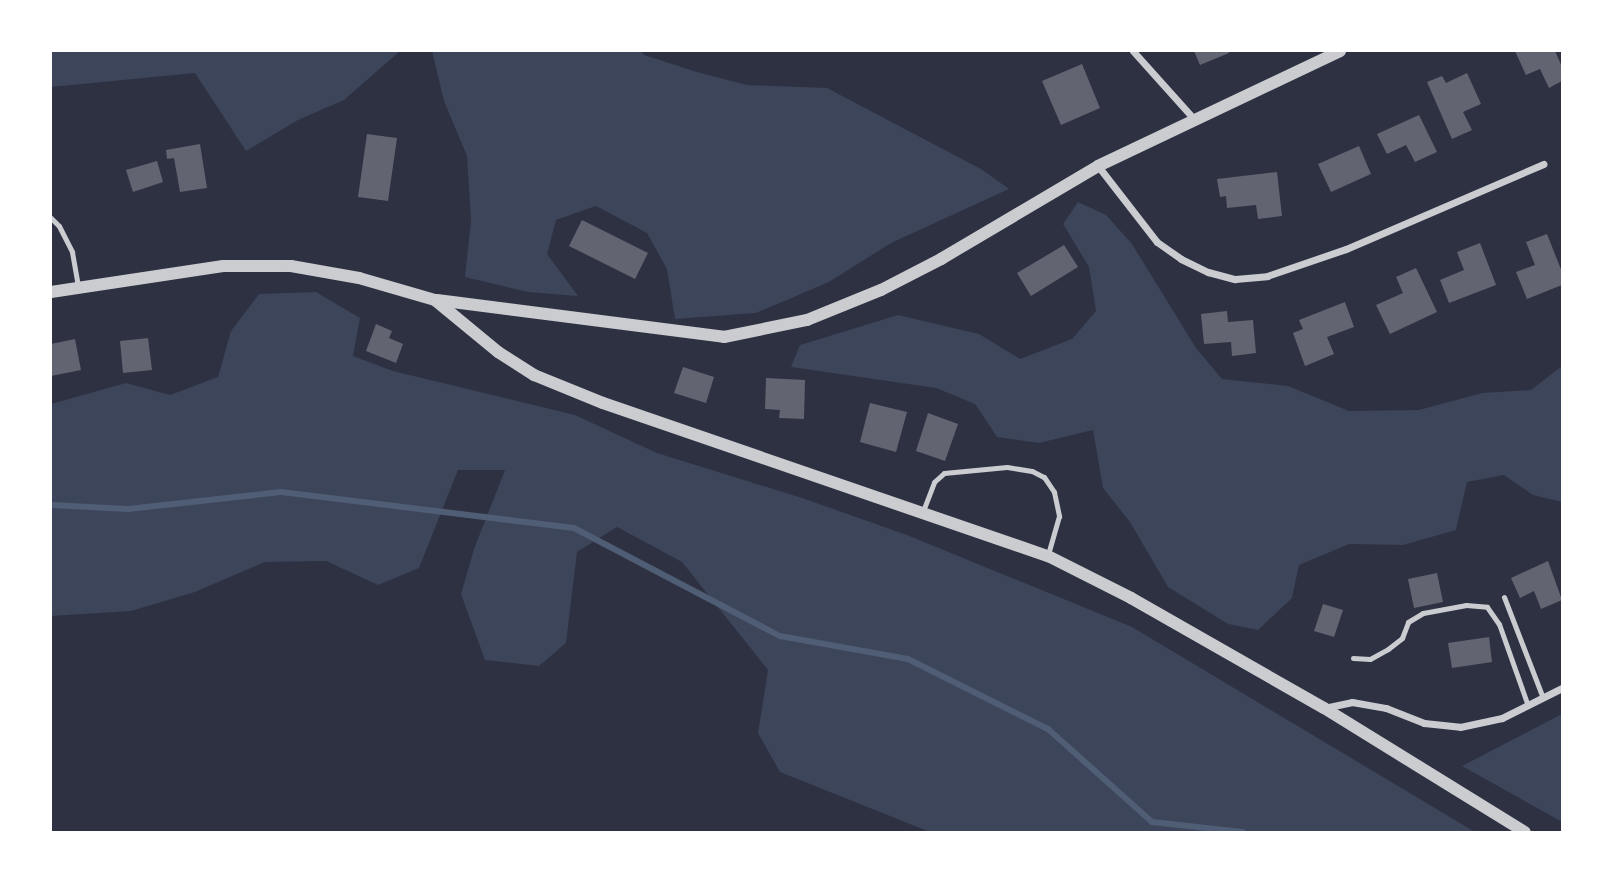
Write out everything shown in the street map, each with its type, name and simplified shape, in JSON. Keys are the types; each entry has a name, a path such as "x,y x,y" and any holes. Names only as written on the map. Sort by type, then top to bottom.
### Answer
{"street":[{"path":"1133,51 1195,120"},
{"path":"51,292 223,267 290,266 359,278 435,300 724,337 807,320 881,290 941,259 1098,166 1340,51"},
{"path":"1098,166 1157,242 1181,259 1208,272 1235,279 1266,276 1314,261 1543,164"},
{"path":"435,300 498,352 534,375 603,403 1048,556 1131,598 1324,708 1525,832"},
{"path":"1324,708 1352,702 1386,708 1423,723 1460,727 1502,718 1562,688"}],"lane":[{"path":"51,218 59,226 72,252 78,287"},
{"path":"922,514 934,482 944,473 1007,467 1032,471 1044,477 1054,492 1059,516 1048,556"},
{"path":"1504,597 1543,698"},
{"path":"1353,658 1370,659 1388,649 1402,638 1408,622 1423,613 1466,605 1487,607 1499,624 1528,706"}],"shaded area":[{"path":"51,51 400,51 344,100 298,120 246,151 195,73 51,87"},
{"path":"432,51 641,51 644,55 697,72 747,85 827,88 981,169 1009,189 891,243 829,282 756,313 675,319 667,269 647,233 596,206 556,220 547,254 578,296 528,292 465,277 471,220 467,156 444,101"},
{"path":"1078,202 1106,215 1132,244 1196,348 1222,379 1288,386 1349,411 1419,410 1482,393 1531,390 1562,366 1562,502 1533,495 1504,475 1467,482 1456,530 1403,545 1349,544 1299,565 1292,598 1258,630 1228,624 1168,587 1130,522 1103,488 1093,430 1039,443 997,437 975,404 936,388 791,367 800,345 898,315 979,334 1020,359 1072,339 1096,311 1089,267 1063,224"},
{"path":"316,292 360,318 353,356 393,371 575,415 657,453 802,498 907,535 1132,627 1475,832 930,832 780,772 758,733 768,670 682,562 617,527 577,552 566,643 539,666 485,660 461,594 474,549 505,470 458,470 419,568 378,585 326,561 265,562 195,592 131,611 51,616 51,404 126,383 170,395 218,377 231,331 259,294"},
{"path":"1562,714 1562,822 1462,766 1556,717"}],"building":[{"path":"1194,51 1228,51 1229,53 1200,65"},
{"path":"1515,51 1555,51 1562,67 1562,81 1549,88 1540,69 1526,75"},
{"path":"1082,64 1100,108 1061,125 1042,81"},
{"path":"1467,73 1481,104 1463,112 1472,130 1452,139 1427,82 1442,76 1446,83"},
{"path":"1419,115 1437,152 1415,162 1406,145 1387,154 1377,134"},
{"path":"367,134 397,138 388,201 358,197"},
{"path":"200,144 207,188 180,192 174,158 167,159 166,150"},
{"path":"1359,146 1371,174 1331,192 1318,164"},
{"path":"157,161 163,182 133,192 126,170"},
{"path":"1277,172 1282,216 1258,219 1256,205 1227,208 1226,196 1220,197 1217,179"},
{"path":"582,220 648,253 635,279 569,246"},
{"path":"1547,234 1562,272 1562,285 1527,299 1516,272 1535,265 1526,242"},
{"path":"1480,243 1496,285 1449,303 1440,280 1464,270 1457,252"},
{"path":"1064,245 1078,267 1031,296 1017,273"},
{"path":"1416,268 1437,312 1390,334 1376,305 1403,293 1396,277"},
{"path":"1345,302 1354,327 1327,337 1334,354 1305,366 1293,333 1303,329 1299,320"},
{"path":"1227,311 1228,322 1253,320 1256,353 1232,356 1231,342 1204,344 1201,314"},
{"path":"376,324 392,331 389,338 403,344 396,363 366,351"},
{"path":"148,338 152,370 123,373 120,341"},
{"path":"75,339 81,370 51,376 51,344"},
{"path":"683,367 714,377 706,403 674,393"},
{"path":"766,378 805,380 804,419 779,418 780,410 765,409"},
{"path":"870,403 907,412 896,452 860,442"},
{"path":"928,413 958,424 945,461 916,451"},
{"path":"1548,561 1562,600 1541,609 1534,591 1520,598 1511,578"},
{"path":"1437,573 1443,602 1414,608 1408,579"},
{"path":"1323,604 1343,610 1334,637 1314,631"},
{"path":"1489,637 1492,662 1452,668 1448,643"}],"waterway":[{"path":"51,505 128,509 281,492 574,528 780,636 908,659 1048,729 1152,822 1242,832"}]}
